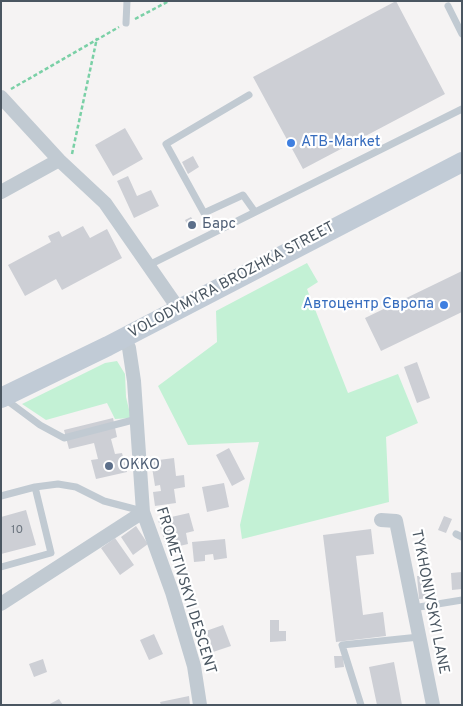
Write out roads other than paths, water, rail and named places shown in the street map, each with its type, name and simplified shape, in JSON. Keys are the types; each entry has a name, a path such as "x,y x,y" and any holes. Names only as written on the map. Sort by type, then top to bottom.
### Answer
{"main road":[{"name":"VOLODYMYRA BROZHKA STREET","path":"2,398 124,338 460,161"}],"street":[{"path":"5,93 64,165 105,203 178,308"},
{"path":"1,192 64,165"},
{"name":"FROMETIVSKYI DESCENT","path":"124,338 131,358 143,512 172,592 189,647 200,705"},
{"path":"1,604 143,512"},
{"name":"TYKHONIVSKYI LANE","path":"381,520 396,521 433,705"}],"lane":[{"path":"126,23 127,1"},
{"path":"448,6 460,24 462,34"},
{"path":"249,96 166,144 204,213 244,195 255,212"},
{"path":"149,266 462,109"},
{"path":"2,398 40,425 64,438 137,420"},
{"path":"1,496 35,487 58,484 76,487 104,501 143,512"},
{"path":"1,567 51,552 35,487"},
{"path":"414,608 462,600"},
{"path":"361,705 342,645 419,636"}],"place":[{"name":"ATB-Market","path":"291,143"},
{"name":"Барс","path":"192,225"},
{"name":"Автоцентр Європа","path":"444,305"},
{"name":"OKKO","path":"109,466"}]}
